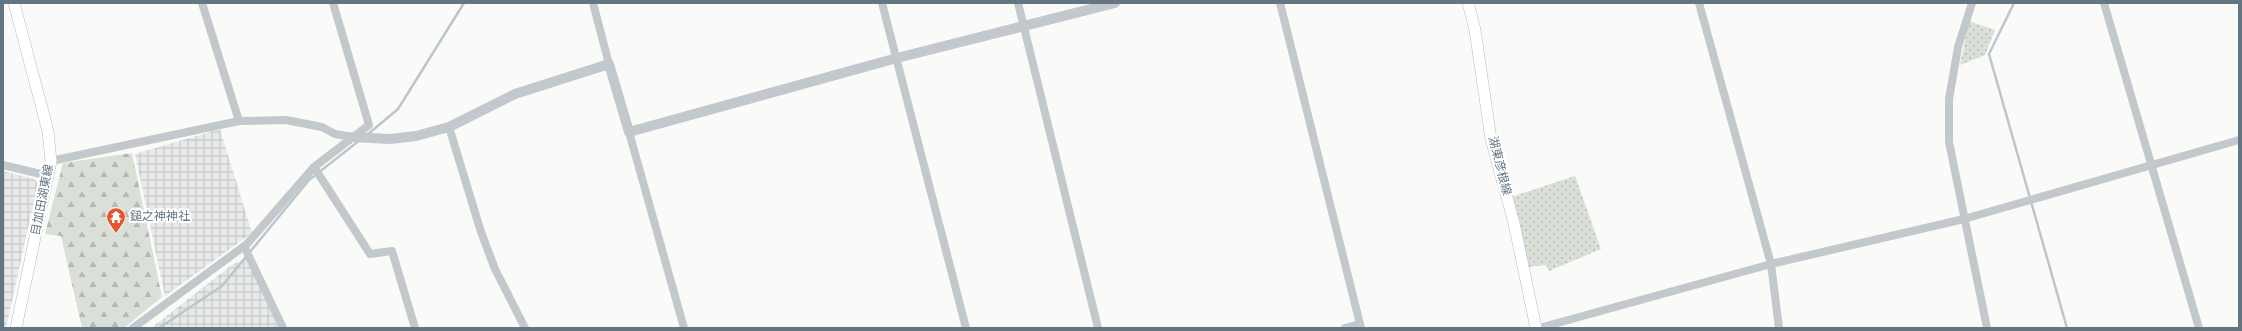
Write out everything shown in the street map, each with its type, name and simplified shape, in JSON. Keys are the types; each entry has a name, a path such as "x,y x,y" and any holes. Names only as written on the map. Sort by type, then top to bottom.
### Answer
{"main road":[{"name":"目加田湖東線","path":"14,3 48,131 52,161 16,328"},
{"name":"湖東彦根線","path":"1468,3 1475,30 1491,138 1514,223 1536,328"}],"street":[{"path":"202,3 239,121"},
{"path":"133,328 244,246 314,166 369,125 333,3"},
{"path":"593,3 684,328"},
{"path":"882,3 966,328"},
{"path":"1018,3 1098,328"},
{"path":"629,132 897,58 1115,3"},
{"path":"1280,3 1361,326 1345,328"},
{"path":"1699,3 1771,264 1778,328"},
{"path":"1972,3 1958,47 1948,100 1949,142 1987,328"},
{"path":"2104,3 2199,328"},
{"path":"52,161 239,121 286,120 322,127 335,134 352,137 390,140 416,136 449,128 515,94 609,64"},
{"path":"449,128 481,232 495,269 525,328"},
{"path":"1539,328 1771,264 1964,219 2239,140"},
{"path":"3,165 49,176"},
{"path":"314,166 370,254 392,251 415,328"},
{"path":"244,246 283,328"}],"shaded area":[{"path":"220,129 252,233 165,296 135,154"},
{"path":"3,171 34,179 38,183 6,328 3,328"},
{"path":"248,258 278,328 151,328 233,264"}],"green space":[{"path":"1969,21 1995,30 1985,55 1960,65"},
{"path":"132,153 162,297 124,328 82,328 61,236 45,234 63,163"},
{"path":"1575,176 1601,249 1549,271 1546,265 1528,267 1511,197"}],"waterway":[{"path":"367,135 398,109 464,3"},
{"path":"2014,3 1989,54 2067,328"},
{"path":"159,328 222,286 309,180 360,140"}],"place":[{"name":"鎚之神神社","path":"116,234"}]}
